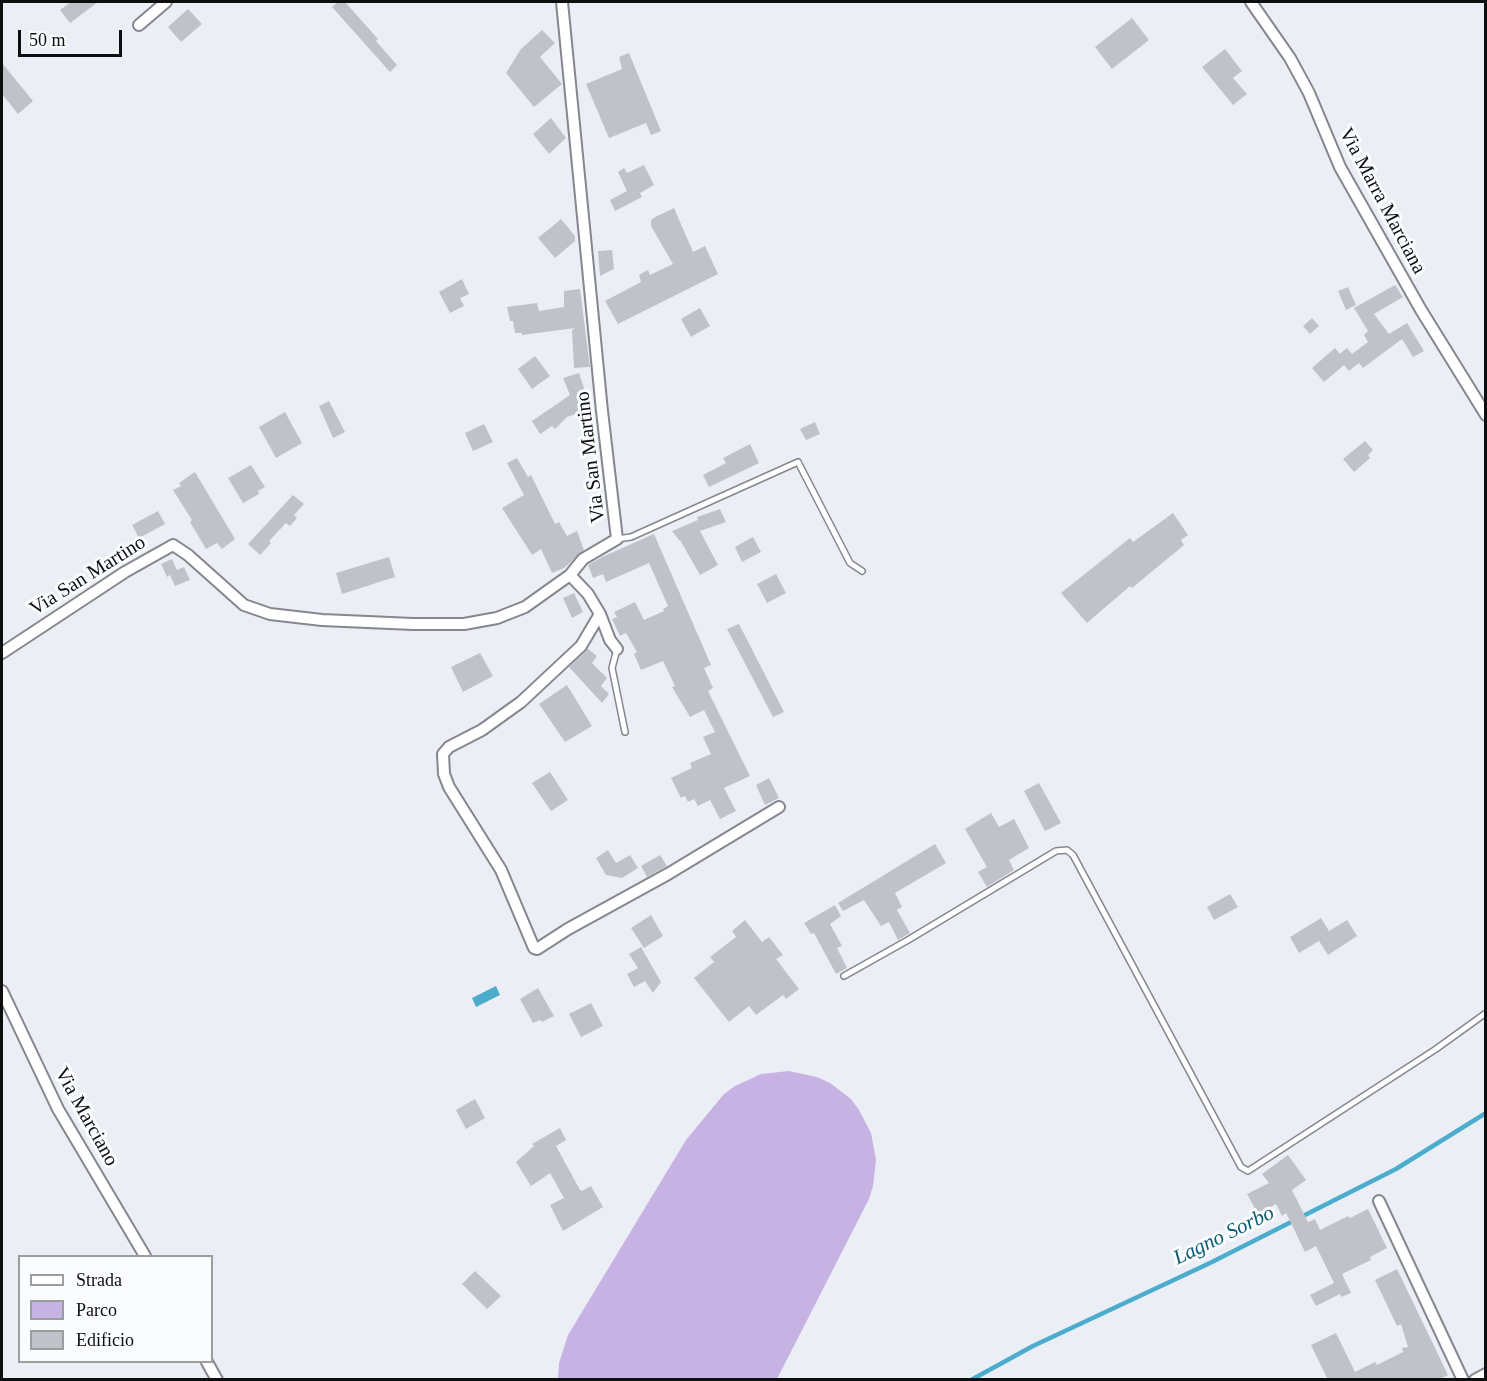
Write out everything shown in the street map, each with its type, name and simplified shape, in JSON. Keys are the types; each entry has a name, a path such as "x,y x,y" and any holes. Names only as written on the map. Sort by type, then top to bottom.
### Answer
{"street":[{"path":"139,25 166,2"},
{"name":"Via San Martino","path":"2,653 125,572 173,545 188,555 244,605 270,614 322,620 464,624 497,618 525,607 570,575 583,560 617,539 602,411 562,2"},
{"name":"Via Marra Marciana","path":"1251,2 1290,58 1309,93 1340,167 1421,310 1485,415"},
{"path":"570,575 588,594 600,614 610,640 617,649"},
{"path":"600,614 581,646 521,702 482,730 449,747 442,754 444,774 449,787 501,870 534,948 537,949 568,929 668,874 779,807"},
{"name":"Via Marciano","path":"2,991 58,1109 144,1255"},
{"path":"1379,1201 1463,1380"},
{"path":"208,1363 217,1380"},
{"path":"1475,1380 1485,1374"}],"lane":[{"path":"617,539 631,537 798,462 850,563 862,572"},
{"path":"617,649 612,668 625,732"},
{"path":"844,976 1056,851 1067,850 1073,855 1241,1167 1248,1171 1436,1049 1485,1013"}],"green space":[{"path":"789,1071 817,1077 830,1083 851,1099 871,1133 876,1160 869,1199 777,1379 558,1379 559,1363 568,1335 686,1140 724,1094 735,1086 761,1074"}],"water":[{"path":"496,986 500,995 476,1007 472,998"}],"building":[{"path":"71,2 98,2 70,23 60,10"},
{"path":"338,2 345,2 378,39 376,41 397,65 390,72 332,7"},
{"path":"188,9 202,24 181,42 168,27"},
{"path":"1132,18 1149,40 1112,69 1095,47"},
{"path":"542,30 555,43 540,57 562,84 534,107 506,73 521,49"},
{"path":"1225,49 1242,71 1233,78 1247,94 1233,105 1202,67"},
{"path":"629,53 661,131 651,135 646,123 609,138 586,84 622,69 619,57"},
{"path":"2,63 33,101 18,114 2,94"},
{"path":"551,118 566,138 549,154 533,134"},
{"path":"644,165 654,185 640,193 642,197 615,211 610,200 627,191 618,172 624,168 627,173"},
{"path":"674,208 693,252 705,246 718,274 618,324 605,301 641,282 639,275 648,270 650,275 673,264 651,226 651,220"},
{"path":"561,219 575,236 575,241 555,258 538,238"},
{"path":"612,250 614,269 600,276 598,251"},
{"path":"462,279 469,294 460,298 464,306 450,313 439,292"},
{"path":"1395,285 1403,297 1374,314 1389,334 1407,323 1424,351 1413,357 1402,339 1363,368 1359,363 1349,371 1344,365 1324,382 1312,368 1335,348 1340,354 1347,348 1352,354 1368,342 1364,335 1368,331 1354,308"},
{"path":"1348,287 1356,305 1346,310 1338,291"},
{"path":"580,289 590,367 574,368 572,330 575,328 522,335 522,333 515,333 507,307 537,303 539,311 564,307 564,291"},
{"path":"700,308 710,326 691,337 681,319"},
{"path":"1312,318 1319,326 1310,334 1303,326"},
{"path":"535,356 550,376 532,389 518,369"},
{"path":"579,373 591,409 567,417 555,429 552,426 540,434 532,421 570,395 563,378"},
{"path":"329,401 345,432 333,438 319,406"},
{"path":"285,412 302,443 276,458 259,427"},
{"path":"815,422 820,434 806,440 800,429"},
{"path":"484,424 493,442 473,451 465,433"},
{"path":"1365,441 1373,450 1368,455 1370,458 1354,472 1343,459"},
{"path":"750,444 759,463 709,487 703,475 726,463 723,458"},
{"path":"517,458 528,477 531,475 555,524 559,522 567,536 577,531 584,550 564,568 552,573 541,549 532,555 502,508 524,495 507,463"},
{"path":"251,465 265,487 258,491 259,494 243,503 228,478"},
{"path":"195,472 235,539 222,549 217,543 206,549 190,522 192,520 173,490 181,486 179,483"},
{"path":"293,495 304,504 294,515 297,518 290,526 286,523 269,541 271,543 260,555 248,544"},
{"path":"720,509 726,522 700,531 718,565 700,575 680,540 672,531 698,520 697,517"},
{"path":"158,511 165,524 139,538 132,525"},
{"path":"1173,513 1188,535 1181,540 1184,545 1132,588 1130,586 1087,623 1061,593 1130,538 1133,542"},
{"path":"654,534 711,665 704,668 713,688 708,691 750,776 724,788 736,811 720,819 710,800 698,806 694,799 688,802 685,796 681,798 671,778 692,768 690,763 711,754 703,737 715,732 704,710 690,717 672,687 675,686 663,661 641,670 634,654 637,652 626,633 620,636 612,619 617,617 614,612 635,602 644,620 664,611 663,609 668,606 649,563 606,582 603,574 593,578 588,565"},
{"path":"753,537 761,552 742,562 735,547"},
{"path":"389,557 395,577 342,594 336,573"},
{"path":"172,559 177,570 184,567 190,580 175,586 170,575 167,577 161,564"},
{"path":"776,574 786,593 767,603 757,584"},
{"path":"574,593 583,612 572,618 563,598"},
{"path":"739,624 784,712 773,717 727,629"},
{"path":"588,649 597,656 592,663 607,678 601,686 609,694 602,703 569,667"},
{"path":"480,653 493,676 463,692 451,667"},
{"path":"567,685 592,726 565,742 539,704"},
{"path":"550,772 568,800 551,811 532,783"},
{"path":"769,778 779,798 765,805 756,785"},
{"path":"1039,783 1061,823 1045,831 1024,791"},
{"path":"991,813 999,827 1014,819 1029,848 1009,860 1014,870 987,887 978,872 987,867 965,829"},
{"path":"935,844 946,863 895,893 902,907 897,910 910,933 898,940 889,922 881,926 864,900 843,911 838,903"},
{"path":"608,850 616,863 630,855 638,868 622,878 606,875 596,858"},
{"path":"660,855 667,866 647,877 641,866"},
{"path":"1230,894 1238,907 1214,920 1207,907"},
{"path":"835,905 841,916 830,924 842,946 837,948 847,968 836,974 814,933 811,934 804,923"},
{"path":"651,915 663,936 644,948 631,928"},
{"path":"1321,918 1329,931 1347,920 1357,936 1328,955 1319,941 1299,953 1290,937"},
{"path":"745,920 762,942 769,937 783,955 776,959 799,989 786,999 783,995 756,1015 749,1006 729,1022 694,978 714,962 710,957 736,937 732,931"},
{"path":"641,947 661,982 653,993 645,981 634,987 627,974 638,968 629,954"},
{"path":"538,988 554,1016 542,1022 540,1020 533,1023 520,999"},
{"path":"591,1003 603,1026 581,1037 569,1014"},
{"path":"475,1099 485,1118 466,1129 456,1110"},
{"path":"560,1128 566,1140 556,1146 580,1190 591,1186 603,1207 563,1231 550,1205 564,1198 550,1173 531,1186 516,1162 534,1146 532,1144"},
{"path":"1288,1155 1306,1180 1292,1190 1308,1222 1315,1219 1320,1230 1368,1209 1387,1248 1370,1257 1371,1260 1342,1274 1351,1293 1341,1297 1340,1294 1316,1306 1310,1295 1334,1283 1316,1246 1305,1252 1286,1213 1282,1216 1276,1204 1258,1214 1247,1194 1269,1183 1262,1174"},
{"path":"1397,1269 1448,1375 1438,1380 1328,1380 1311,1345 1336,1333 1355,1372 1375,1362 1377,1365 1403,1352 1402,1348 1408,1347 1401,1324 1397,1326 1375,1280"},
{"path":"475,1271 501,1296 487,1309 462,1284"}],"waterway":[{"name":"Lagno Sorbo","path":"971,1380 1033,1346 1210,1263 1396,1169 1486,1113"}]}
